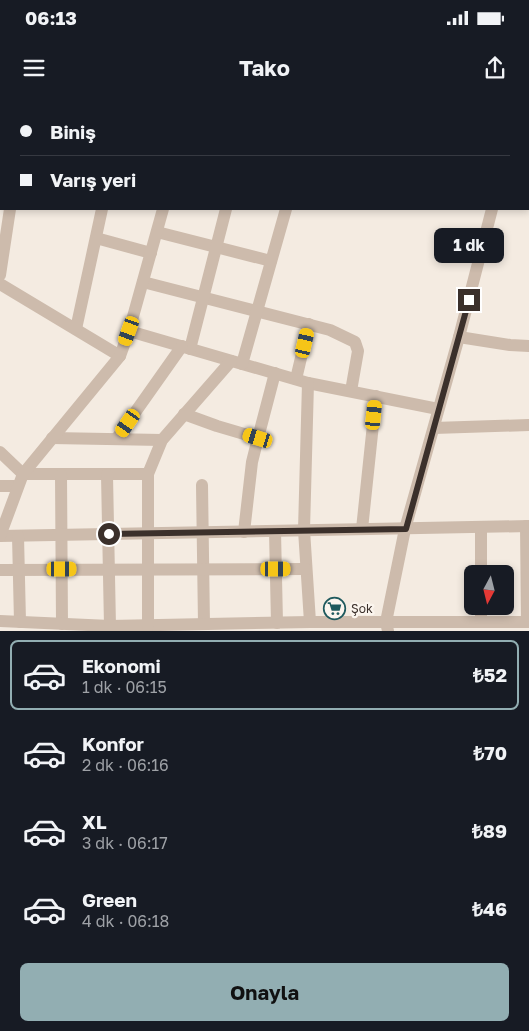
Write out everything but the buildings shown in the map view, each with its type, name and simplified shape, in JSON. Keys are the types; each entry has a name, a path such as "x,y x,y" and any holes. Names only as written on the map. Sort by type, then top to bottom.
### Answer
{"street":[{"path":"0,276 10,210"},
{"path":"76,329 102,210"},
{"path":"0,621 127,628 148,626 171,628 204,624 233,628 277,622 310,622 342,626 481,622 522,624 528,526 0,536 21,480 52,438 120,356 129,331 163,210"},
{"path":"117,438 186,347 203,298 226,210"},
{"path":"148,626 148,474 162,440 184,414 236,362 257,310 271,261 282,210"},
{"path":"387,626 406,529 492,210"},
{"path":"157,232 271,261"},
{"path":"96,238 151,253"},
{"path":"143,282 330,330 356,344 358,351 351,391"},
{"path":"0,284 120,356"},
{"path":"309,324 302,381 304,530 310,622"},
{"path":"129,331 302,381 438,409"},
{"path":"459,336 510,345 529,346"},
{"path":"244,532 252,462 274,373"},
{"path":"362,530 376,396"},
{"path":"184,414 258,438"},
{"path":"434,428 529,425"},
{"path":"52,438 162,440"},
{"path":"0,452 21,480"},
{"path":"0,486 21,480 61,475 148,474"},
{"path":"61,475 62,624"},
{"path":"107,475 110,626"},
{"path":"202,485 204,624"},
{"path":"480,527 481,565"},
{"path":"275,531 277,622"},
{"path":"18,536 20,622"},
{"path":"0,570 148,568 306,569"},
{"path":"481,615 481,622"}],"place":[{"name":"Şok","path":"335,609"}],"route":[{"path":"109,534 406,529 469,300"}]}
